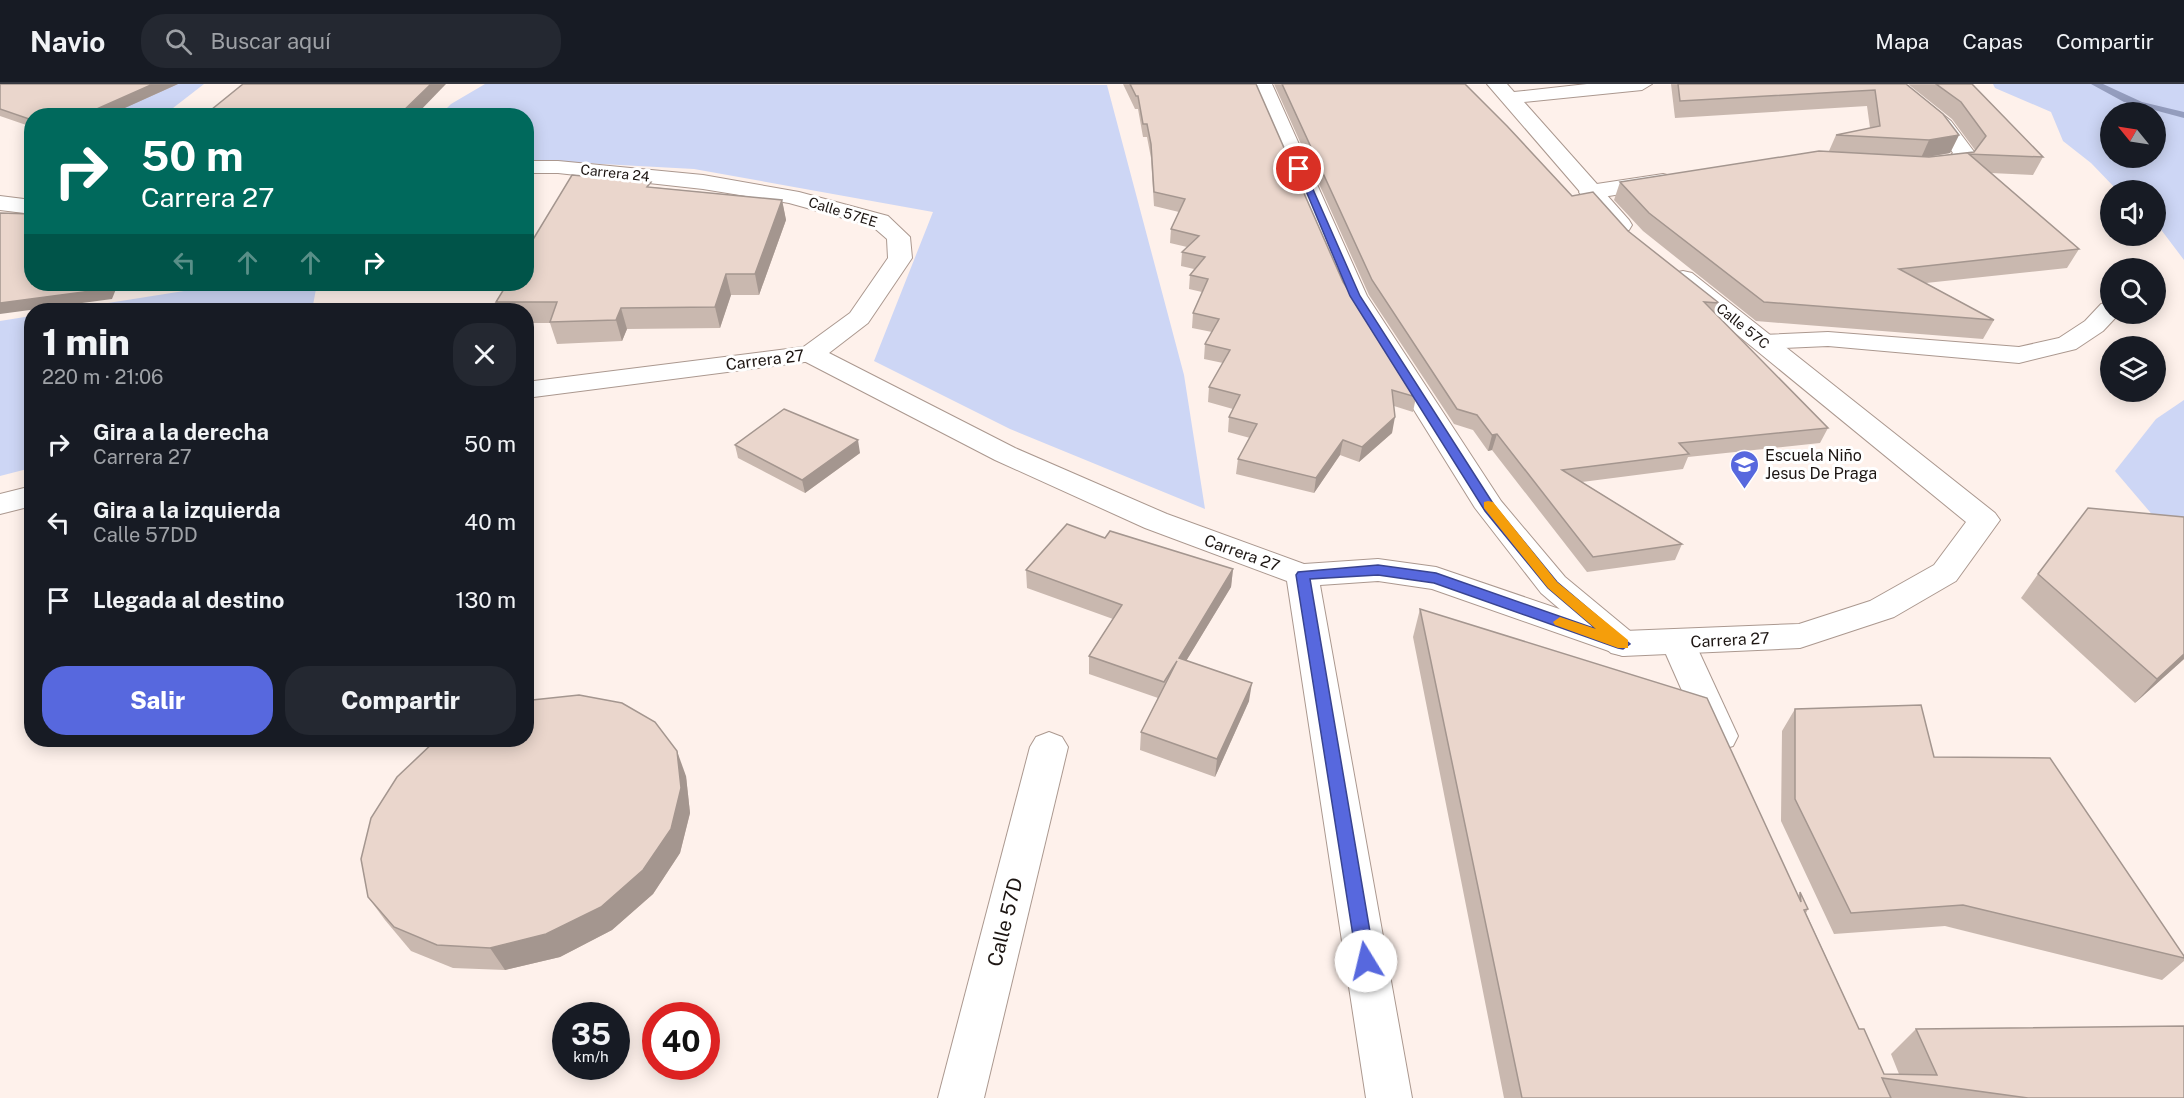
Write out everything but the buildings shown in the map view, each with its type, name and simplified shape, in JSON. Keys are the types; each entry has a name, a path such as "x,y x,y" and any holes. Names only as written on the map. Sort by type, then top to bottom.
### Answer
{"street":[{"path":"1262,84 1355,296 1490,508 1552,585 1623,644"},
{"path":"1503,91 1642,84"},
{"path":"1892,84 1944,125 1964,153 1958,162 1921,166 1899,165"},
{"name":"Calle 57C","path":"1503,91 1590,192 1652,253 1984,520"},
{"name":"Carrera 24","path":"534,167 558,167 703,182"},
{"path":"1590,192 1680,178"},
{"name":"Calle 57EE","path":"703,182 791,197 880,221 898,237 900,258 859,318 811,354"},
{"path":"0,203 24,206"},
{"name":"Carrera 27","path":"534,389 811,354 1005,454 1156,521 1302,575 1378,570 1436,578 1623,644 1800,636 1882,609 1945,573 1984,520"},
{"path":"0,504 24,498"},
{"path":"1302,575 1389,1098"},
{"path":"1678,643 1737,773"},
{"name":"Calle 57D","path":"961,1098 1049,747"}],"lane":[{"path":"1762,342 1828,339 2019,355 2067,344 2100,320"}],"shaded area":[{"path":"156,84 204,84 173,108 118,108"},
{"path":"485,84 1107,85 1184,375 1205,509 1010,429 874,361 933,212 694,169 534,160 534,108 447,108"},
{"path":"1993,84 2184,84 2184,260 2166,236 2166,180 2107,180 2091,163 2063,141 2051,112 1995,88"},
{"path":"184,291 316,291 313,303 108,303"},
{"path":"24,317 24,470 0,476 0,321"},
{"path":"2184,400 2184,552 2115,471 2156,419"}],"waterway":[{"path":"2096,84 2138,104 2184,115"}],"slow traffic":[{"path":"1488,505 1552,585 1623,644 1560,622"}],"place":[{"name":"Escuela Niño Jesus De Praga","path":"1744,490"}],"route":[{"path":"1299,169 1355,296 1490,508 1552,585 1623,644 1436,578 1378,570 1302,575 1366,961"}]}
